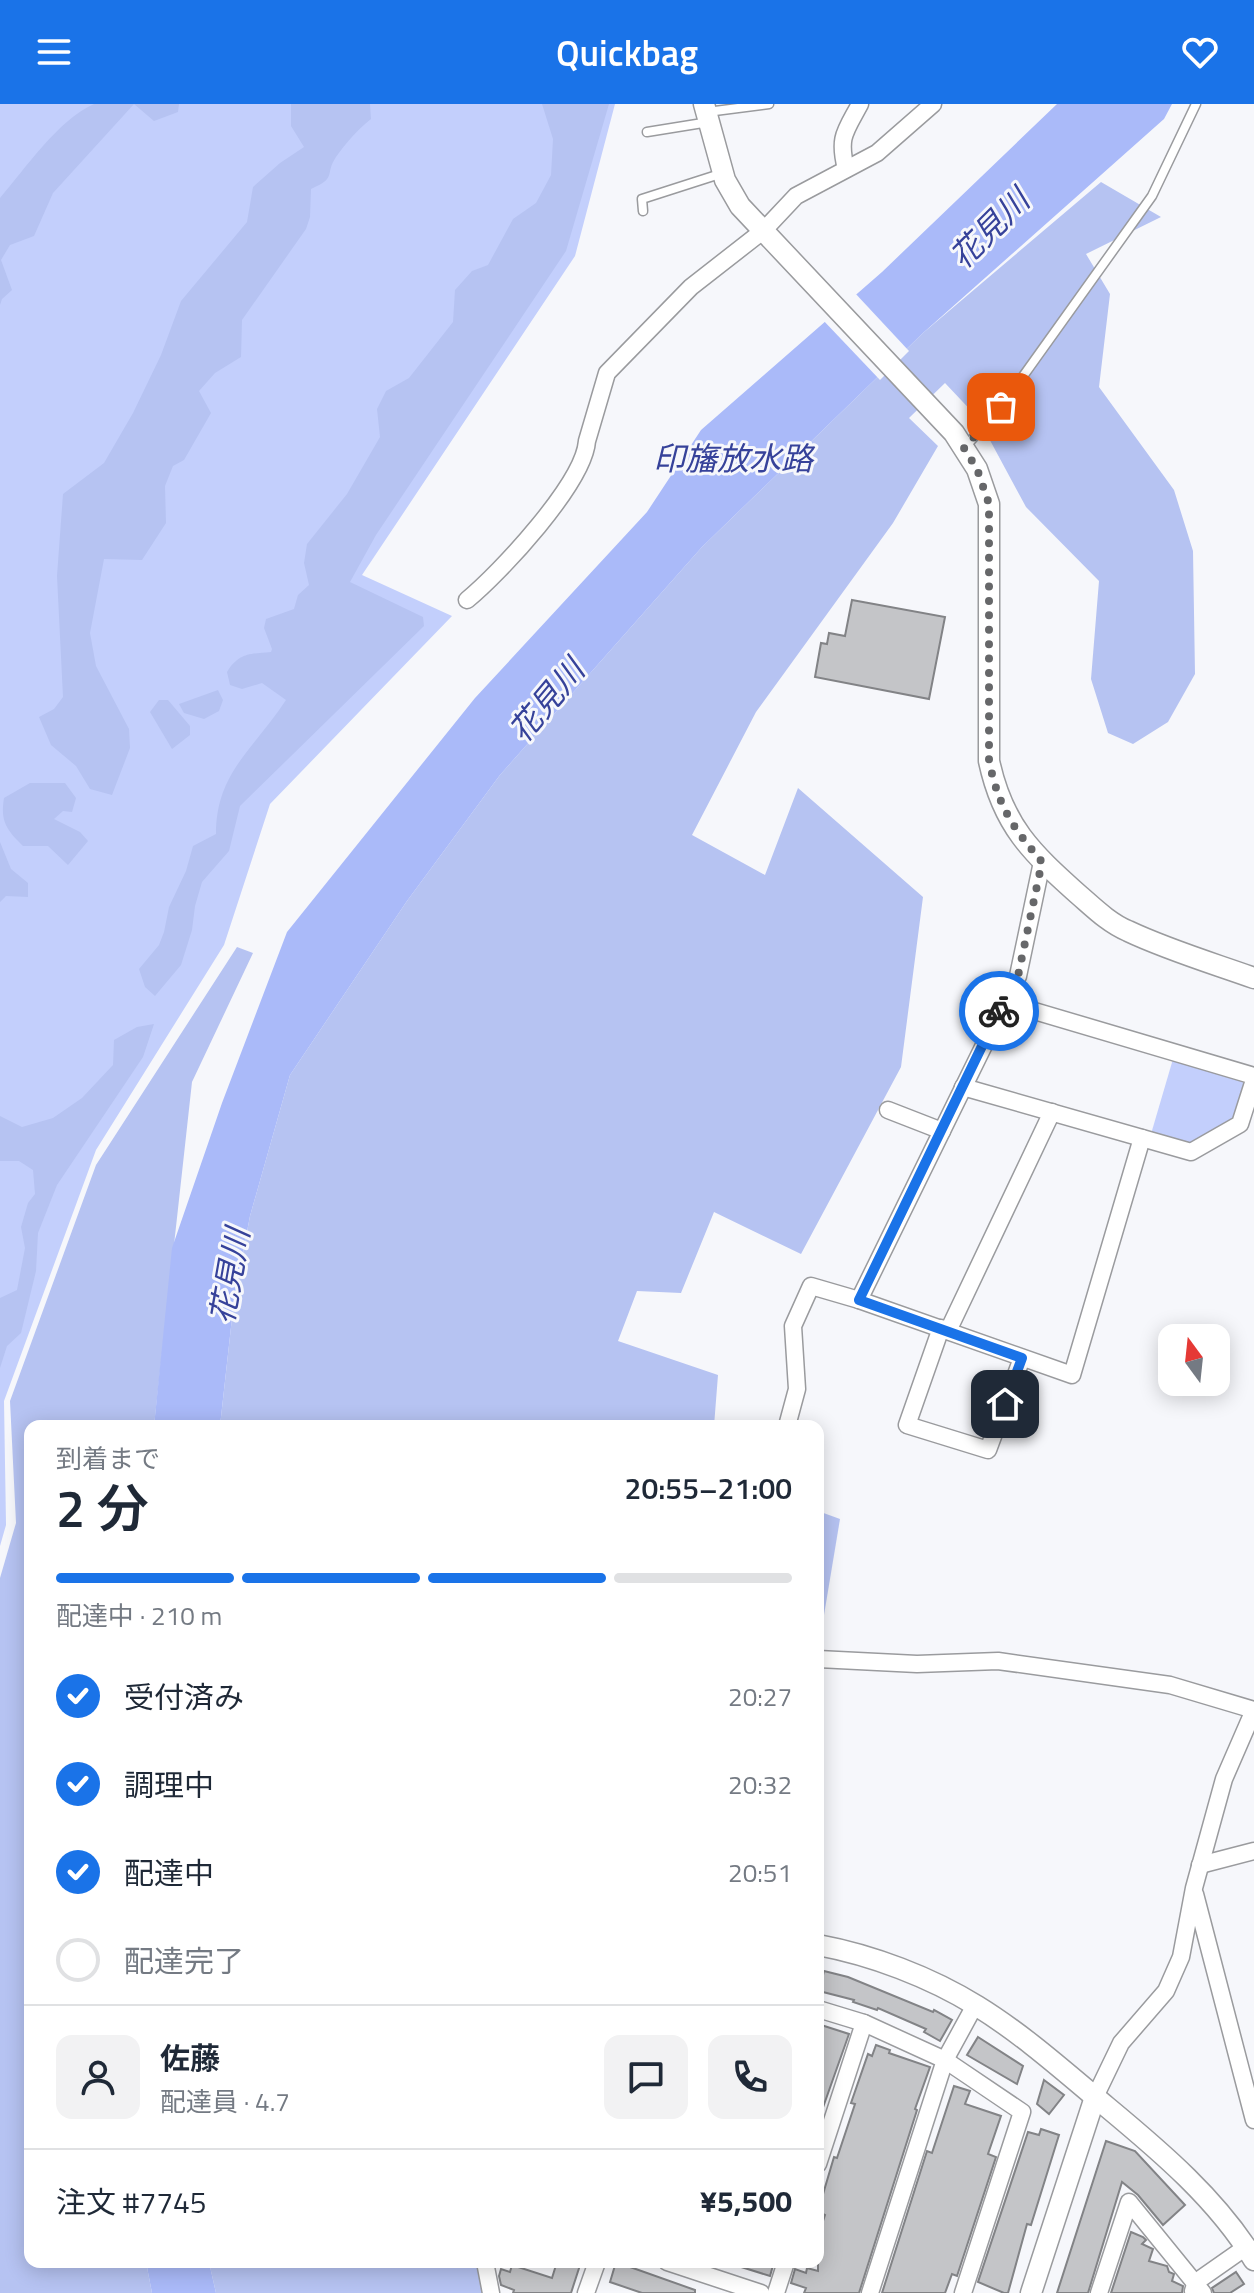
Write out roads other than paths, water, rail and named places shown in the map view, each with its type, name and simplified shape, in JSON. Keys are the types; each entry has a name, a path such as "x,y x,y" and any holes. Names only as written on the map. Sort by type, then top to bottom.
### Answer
{"street":[{"path":"846,169 841,149 843,136 860,104"},
{"path":"467,600 493,578 550,511 586,453 607,373 691,287 764,230 796,196 877,153 933,104"},
{"path":"707,113 724,173 740,206 959,440 977,469 989,504 989,761 996,794 1013,828 1042,862 1107,919 1127,931 1254,978"},
{"path":"859,1300 1018,976 1042,862"},
{"path":"963,1087 1191,1152 1240,1124 1254,1078 1004,1002"},
{"path":"888,1110 942,1131"},
{"path":"1022,1358 988,1450 907,1425 944,1330 1052,1112"},
{"path":"789,1420 797,1389 793,1326 811,1286 1072,1375 1142,1138"},
{"path":"824,1659 917,1664 998,1661 1170,1685 1254,1710 1224,1779 1194,1888 1181,1957 1166,1991 1121,2043 1095,2097 1031,2293"},
{"path":"1200,1865 1254,1851"},
{"path":"1194,1888 1254,2120"},
{"path":"824,1946 907,1972 975,2005 1037,2048 1156,2147 1198,2190 1250,2254 1197,2289 1129,2202 1099,2293"},
{"path":"870,2293 945,2060 975,2005"},
{"path":"824,2011 864,2023 945,2060 1022,2112 963,2293"},
{"path":"824,2146 864,2023"},
{"path":"486,2268 491,2293"},
{"path":"586,2293 595,2268"},
{"path":"697,2268 761,2293"},
{"path":"776,2293 784,2268"}],"lane":[{"path":"647,132 707,113 769,104"},
{"path":"959,440 1001,407 1152,196 1196,104"},
{"path":"643,211 642,199 724,173"}],"water":[{"name":"印旛放水路","path":"1057,104 1172,104 1164,119 923,333 702,547 500,775 407,901 290,1075 250,1216 234,1300 221,1420 155,1420 172,1248 222,1103 287,932 475,698 647,512 701,430 882,272"},
{"path":"147,2268 210,2268 216,2293 152,2293"}],"water label":[{"name":"花見川","path":"989,228"},
{"name":"花見川","path":"546,700"},
{"name":"花見川","path":"229,1276"}]}
